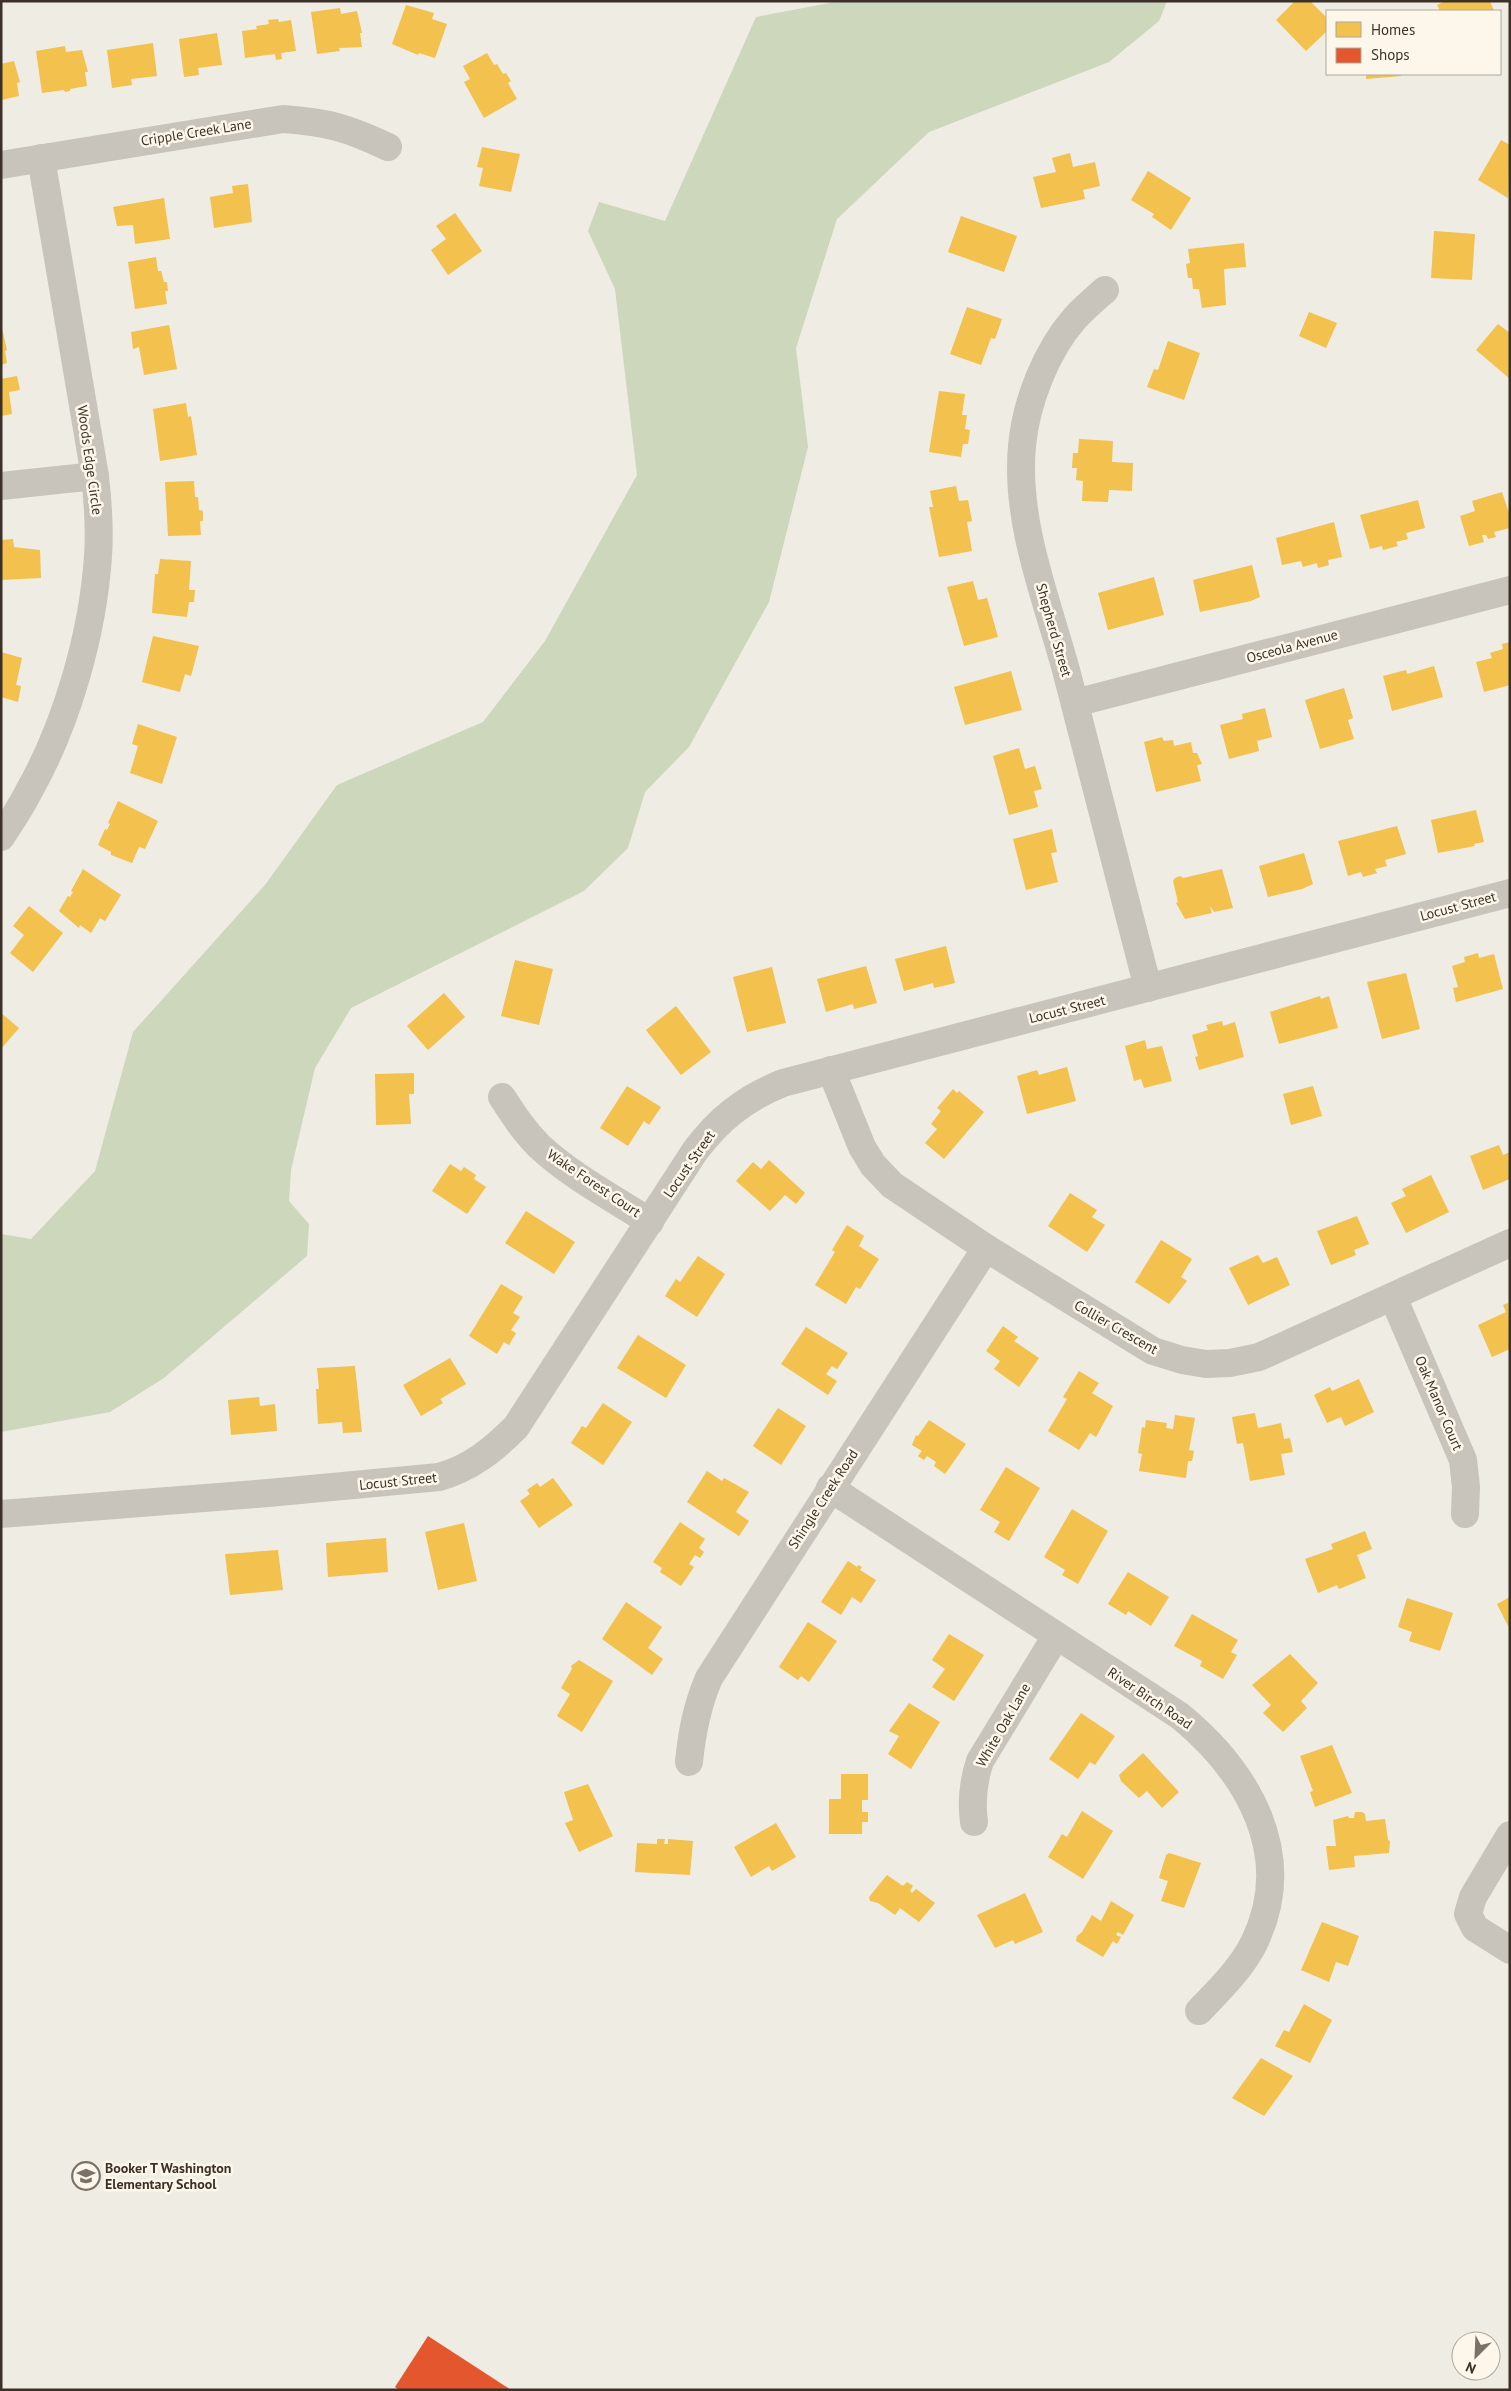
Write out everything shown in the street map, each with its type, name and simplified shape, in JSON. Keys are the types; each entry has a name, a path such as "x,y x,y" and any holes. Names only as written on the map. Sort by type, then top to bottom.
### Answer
{"street":[{"name":"Cripple Creek Lane","path":"1,164 283,119 328,124 354,131 388,147"},
{"name":"Woods Edge Circle","path":"1,836 30,790 55,737 77,670 89,620 98,556 99,516 95,476 41,158"},
{"name":"Shepherd Street","path":"1105,290 1075,318 1055,347 1045,366 1030,407 1022,444 1020,481 1028,536 1074,703 1148,988"},
{"path":"1,486 95,476"},
{"name":"Osceola Avenue","path":"1074,703 1510,590"},
{"name":"Locust Street","path":"1,1514 268,1494 439,1477 451,1474 473,1463 494,1449 516,1427 710,1131 732,1110 759,1092 783,1083 831,1070 1510,893"},
{"name":"Collier Crescent","path":"831,1070 862,1147 873,1165 892,1185 986,1248 1137,1343 1182,1360 1206,1364 1230,1363 1259,1357 1510,1244"},
{"name":"Wake Forest Court","path":"502,1097 518,1122 538,1145 561,1165 650,1222"},
{"name":"Shingle Creek Road","path":"689,1762 692,1728 699,1702 709,1678 986,1248"},
{"name":"Oak Manor Court","path":"1393,1297 1463,1460 1466,1487 1464,1514"},
{"name":"River Birch Road","path":"830,1488 1180,1716 1204,1735 1229,1763 1246,1789 1263,1827 1270,1863 1269,1893 1263,1922 1253,1945 1229,1980 1199,2011"},
{"name":"White Oak Lane","path":"974,1822 972,1803 974,1779 980,1760 1056,1636"},
{"path":"1510,1835 1473,1898 1468,1914 1475,1928 1510,1950"}],"green space":[{"path":"840,1 1167,1 1159,21 1109,62 929,132 837,219 796,348 808,447 769,602 689,747 645,792 628,848 584,891 351,1008 315,1068 291,1170 289,1201 309,1224 307,1256 164,1378 110,1412 1,1432 1,1234 31,1239 95,1171 133,1032 265,885 337,785 483,722 545,641 637,475 615,289 588,231 599,202 665,221 756,17"}],"building: Homes":[{"path":"1295,1 1310,1 1326,17 1326,32 1306,51 1276,20"},
{"path":"1445,1 1490,1 1494,10 1440,10 1437,5"},
{"path":"406,5 434,13 432,19 447,24 435,58 419,53 418,55 392,44"},
{"path":"340,8 341,14 357,11 362,33 360,33 362,47 339,48 340,51 317,54 311,12"},
{"path":"278,19 279,22 291,20 296,51 281,53 282,59 276,60 275,54 245,58 242,31 257,29 256,26 269,24 268,20"},
{"path":"217,33 222,65 198,68 199,75 184,77 179,39"},
{"path":"153,43 157,76 131,79 132,85 112,88 107,50"},
{"path":"65,46 66,52 82,50 88,72 85,72 87,86 70,89 70,91 65,92 64,90 42,93 36,51"},
{"path":"487,53 494,65 497,64 503,74 506,73 511,81 508,83 517,99 484,118 464,82 470,79 463,66"},
{"path":"14,61 20,82 17,83 19,96 1,100 1,64"},
{"path":"1366,75 1401,75 1401,76 1366,79"},
{"path":"1501,140 1510,145 1508,198 1478,180"},
{"path":"482,147 520,154 511,192 479,186 483,168 477,167"},
{"path":"1070,153 1073,167 1095,162 1100,186 1083,190 1085,199 1041,208 1033,177 1056,172 1052,158"},
{"path":"1148,171 1191,198 1171,230 1152,217 1154,214 1131,200"},
{"path":"248,184 252,222 214,228 210,197 233,193 232,186"},
{"path":"164,198 170,239 135,244 133,225 117,226 113,207"},
{"path":"455,213 482,251 448,275 431,250 446,239 436,226"},
{"path":"961,216 1017,236 1004,272 948,252"},
{"path":"1434,231 1475,234 1472,280 1431,278"},
{"path":"1244,243 1246,267 1224,269 1226,305 1202,308 1199,289 1193,289 1192,278 1188,278 1186,264 1190,263 1188,249"},
{"path":"156,257 158,271 161,271 164,282 167,282 168,291 165,291 167,304 135,309 128,262"},
{"path":"967,307 1002,319 995,339 991,338 981,365 950,354"},
{"path":"1309,312 1337,323 1326,348 1299,336"},
{"path":"1,324 7,350 5,351 7,363 1,365"},
{"path":"1498,324 1510,333 1510,379 1476,350"},
{"path":"169,325 177,369 144,375 139,347 133,349 131,332"},
{"path":"1168,341 1200,353 1184,400 1147,387 1154,369 1158,370"},
{"path":"17,376 20,390 9,392 12,414 1,416 1,379"},
{"path":"939,391 965,394 962,415 967,415 965,429 970,430 968,444 963,444 961,457 929,452"},
{"path":"186,403 188,417 191,416 197,455 160,461 153,409"},
{"path":"1079,439 1113,441 1112,462 1133,463 1132,491 1109,490 1108,502 1082,501 1083,481 1076,480 1077,468 1072,468 1073,453 1078,453"},
{"path":"194,481 195,497 198,497 199,510 203,511 203,521 200,521 201,535 168,536 165,482"},
{"path":"956,486 959,501 968,500 972,521 967,522 972,551 939,557 929,507 933,507 930,491"},
{"path":"1502,492 1510,516 1510,528 1494,532 1496,537 1488,539 1486,535 1482,535 1484,542 1469,546 1460,516 1475,511 1472,501"},
{"path":"1418,500 1425,528 1406,533 1408,539 1396,542 1398,546 1383,550 1382,546 1370,549 1360,515"},
{"path":"1334,522 1342,557 1328,560 1329,565 1318,568 1317,563 1303,567 1301,561 1282,565 1276,538"},
{"path":"13,539 14,547 40,550 41,578 1,580 1,540"},
{"path":"160,559 191,561 189,590 195,590 194,602 189,602 187,617 152,613 155,574 158,574"},
{"path":"1252,565 1260,597 1251,601 1200,612 1193,580"},
{"path":"1154,577 1164,615 1108,630 1098,593"},
{"path":"973,581 978,600 987,598 998,637 964,646 947,587"},
{"path":"153,636 199,646 191,676 185,674 180,692 142,682"},
{"path":"1510,642 1510,685 1484,692 1476,662 1492,658 1490,653 1503,649 1502,644"},
{"path":"1,652 22,658 16,685 21,686 18,702 1,697"},
{"path":"1434,666 1443,697 1392,711 1383,676 1406,670 1407,674"},
{"path":"1011,671 1022,710 965,725 954,687"},
{"path":"1344,688 1353,718 1348,720 1354,739 1320,749 1305,700"},
{"path":"1265,708 1272,737 1257,741 1259,751 1229,759 1220,725 1243,719 1242,714"},
{"path":"138,724 177,737 162,784 130,773 138,746 132,744"},
{"path":"1162,737 1164,741 1173,740 1174,746 1191,742 1193,753 1197,753 1202,764 1197,765 1201,781 1156,792 1144,742"},
{"path":"1019,748 1025,769 1035,766 1042,789 1034,791 1038,807 1009,815 993,756"},
{"path":"118,801 158,821 145,849 139,847 132,863 111,855 111,852 98,845 105,829 107,830 110,824 108,823"},
{"path":"1476,810 1484,842 1474,844 1475,846 1438,853 1431,820"},
{"path":"1397,826 1406,854 1385,860 1387,866 1375,869 1377,873 1363,877 1361,872 1348,876 1338,841"},
{"path":"1052,829 1057,852 1051,853 1058,882 1026,890 1013,839"},
{"path":"1304,853 1313,884 1302,889 1268,897 1259,866"},
{"path":"83,869 121,895 105,921 100,918 91,933 80,925 79,928 59,911 68,896 70,897 73,892 71,891"},
{"path":"1222,869 1233,908 1214,912 1210,906 1212,913 1185,919 1176,903 1178,902 1173,881 1175,878 1180,876 1183,878"},
{"path":"29,906 63,933 33,972 10,953 24,935 13,926"},
{"path":"946,946 955,983 934,988 933,983 904,991 895,959"},
{"path":"1478,953 1479,958 1494,954 1503,989 1456,1002 1453,988 1458,987 1452,966 1465,962 1464,957"},
{"path":"515,960 553,969 539,1025 501,1016"},
{"path":"866,966 877,1003 854,1009 853,1004 826,1012 817,979"},
{"path":"772,967 786,1023 747,1032 733,977"},
{"path":"1406,973 1420,1029 1382,1039 1367,982"},
{"path":"444,993 465,1017 428,1050 407,1026"},
{"path":"1320,996 1321,999 1329,996 1338,1028 1279,1044 1270,1012"},
{"path":"676,1006 711,1052 681,1075 646,1030"},
{"path":"1,1013 19,1028 1,1049"},
{"path":"1222,1021 1223,1026 1235,1022 1244,1057 1199,1070 1195,1057 1198,1056 1192,1035 1208,1030 1206,1025"},
{"path":"1145,1040 1147,1049 1162,1046 1172,1081 1144,1088 1141,1079 1134,1081 1125,1046"},
{"path":"1067,1067 1076,1101 1027,1114 1017,1076 1037,1070 1039,1075"},
{"path":"414,1073 414,1094 409,1094 411,1124 376,1125 375,1074"},
{"path":"627,1086 661,1107 649,1125 644,1121 628,1146 600,1128"},
{"path":"1313,1086 1322,1116 1291,1125 1283,1094"},
{"path":"953,1089 957,1093 959,1091 984,1112 944,1159 925,1143 937,1129 931,1124 941,1111 937,1108"},
{"path":"1499,1145 1503,1155 1510,1152 1510,1179 1483,1190 1470,1156"},
{"path":"769,1160 805,1193 796,1204 785,1195 770,1211 736,1181 753,1162 761,1169"},
{"path":"450,1164 461,1171 464,1167 476,1175 474,1179 486,1187 467,1214 432,1191"},
{"path":"1431,1175 1449,1212 1406,1233 1391,1203 1406,1196 1402,1189"},
{"path":"1070,1193 1097,1210 1092,1217 1105,1225 1087,1252 1048,1226"},
{"path":"526,1211 575,1242 554,1274 505,1243"},
{"path":"1357,1216 1369,1244 1354,1250 1356,1255 1331,1265 1317,1231"},
{"path":"847,1225 864,1236 859,1246 879,1259 860,1289 856,1287 846,1304 815,1285 835,1252 832,1250"},
{"path":"1161,1240 1192,1259 1181,1277 1187,1281 1169,1304 1135,1282"},
{"path":"1258,1255 1263,1263 1277,1257 1290,1285 1248,1305 1229,1268"},
{"path":"698,1256 725,1274 697,1317 665,1296 676,1279 680,1282"},
{"path":"501,1284 523,1297 513,1313 520,1317 511,1330 516,1333 509,1345 504,1342 497,1354 469,1336"},
{"path":"1508,1303 1510,1349 1492,1357 1478,1325 1506,1312 1503,1305"},
{"path":"1003,1326 1018,1337 1014,1341 1039,1358 1019,1387 994,1369 1000,1361 986,1351"},
{"path":"806,1327 848,1353 837,1369 832,1366 826,1374 837,1381 828,1395 781,1364"},
{"path":"638,1335 686,1365 666,1398 617,1368"},
{"path":"450,1358 466,1384 440,1399 443,1403 421,1416 403,1385"},
{"path":"355,1366 362,1432 343,1433 342,1422 318,1424 316,1389 319,1389 317,1368"},
{"path":"1079,1371 1099,1383 1092,1393 1113,1406 1096,1437 1090,1433 1079,1450 1048,1431 1067,1399 1063,1397"},
{"path":"1359,1379 1374,1412 1345,1426 1341,1417 1327,1423 1314,1395 1330,1387 1332,1391"},
{"path":"259,1397 260,1406 275,1404 277,1431 231,1435 228,1400"},
{"path":"603,1403 632,1422 603,1465 571,1443 582,1426 586,1428"},
{"path":"778,1408 806,1426 781,1465 753,1446"},
{"path":"1255,1413 1258,1428 1281,1423 1284,1439 1290,1438 1293,1452 1281,1454 1285,1475 1250,1481 1243,1443 1237,1444 1232,1417"},
{"path":"1175,1415 1195,1418 1189,1450 1194,1451 1192,1461 1188,1461 1186,1478 1139,1471 1142,1454 1138,1453 1142,1427 1145,1428 1146,1420 1167,1423 1166,1428 1173,1429"},
{"path":"929,1420 966,1444 945,1474 934,1466 936,1462 927,1456 924,1460 918,1456 922,1451 912,1445 916,1435 918,1436"},
{"path":"1006,1467 1040,1488 1009,1541 994,1532 1000,1522 980,1510"},
{"path":"707,1471 722,1481 724,1478 749,1492 736,1512 749,1521 739,1536 687,1502"},
{"path":"553,1478 573,1505 539,1528 520,1501 530,1494 527,1490 537,1483 540,1487"},
{"path":"1072,1509 1108,1531 1078,1584 1062,1575 1065,1570 1044,1557"},
{"path":"680,1522 705,1539 699,1548 704,1552 700,1558 695,1555 689,1564 694,1567 681,1586 660,1572 662,1568 653,1562"},
{"path":"464,1523 477,1581 438,1590 425,1532"},
{"path":"1365,1531 1372,1549 1357,1555 1366,1578 1339,1589 1337,1585 1318,1593 1305,1559 1333,1549 1331,1544"},
{"path":"386,1538 388,1572 328,1577 326,1543"},
{"path":"278,1550 283,1590 230,1595 225,1554"},
{"path":"848,1561 857,1567 858,1565 862,1567 860,1570 876,1580 861,1603 852,1597 841,1615 821,1602"},
{"path":"1128,1572 1169,1597 1151,1626 1128,1611 1126,1615 1108,1604"},
{"path":"1510,1597 1510,1630 1497,1604"},
{"path":"1407,1598 1453,1613 1440,1651 1409,1641 1412,1632 1398,1627"},
{"path":"626,1602 662,1627 648,1648 663,1659 652,1675 602,1639"},
{"path":"1192,1614 1238,1640 1231,1652 1237,1655 1223,1679 1200,1666 1202,1661 1174,1646"},
{"path":"808,1622 837,1641 809,1682 801,1676 798,1680 779,1667"},
{"path":"949,1634 984,1655 954,1701 932,1687 945,1669 932,1660"},
{"path":"1290,1654 1318,1683 1301,1701 1307,1708 1283,1732 1263,1713 1271,1705 1252,1685"},
{"path":"579,1660 613,1681 582,1732 557,1716 570,1694 561,1688 572,1669 571,1666"},
{"path":"909,1703 940,1722 911,1769 888,1754 899,1736 889,1731"},
{"path":"1081,1713 1115,1736 1095,1765 1090,1762 1078,1779 1049,1759"},
{"path":"1332,1745 1352,1793 1315,1807 1310,1792 1313,1791 1300,1756"},
{"path":"1143,1753 1179,1792 1162,1808 1147,1791 1139,1798 1121,1781 1119,1775"},
{"path":"841,1774 868,1774 868,1800 862,1800 862,1812 868,1812 868,1822 862,1822 862,1834 829,1834 829,1799 841,1799"},
{"path":"588,1784 613,1836 579,1852 565,1823 573,1820 564,1792"},
{"path":"1082,1811 1113,1831 1083,1879 1048,1857 1062,1834 1067,1837"},
{"path":"1355,1812 1365,1814 1366,1821 1385,1819 1388,1840 1390,1841 1389,1853 1354,1856 1355,1867 1329,1870 1326,1846 1336,1846 1333,1820 1348,1816 1349,1818 1354,1818"},
{"path":"776,1823 796,1857 772,1871 769,1866 751,1877 734,1847"},
{"path":"657,1839 665,1839 664,1844 668,1844 668,1839 693,1841 690,1875 635,1872 637,1843 657,1844"},
{"path":"1169,1853 1201,1863 1184,1908 1161,1901 1168,1881 1159,1878 1166,1855"},
{"path":"887,1875 903,1886 907,1882 913,1886 910,1891 912,1893 916,1889 935,1903 919,1922 900,1908 895,1915 878,1903 870,1901 869,1897"},
{"path":"1025,1893 1043,1932 1015,1944 1013,1940 995,1948 977,1915"},
{"path":"1111,1901 1134,1915 1123,1935 1118,1932 1116,1935 1121,1937 1117,1944 1113,1941 1103,1957 1076,1941 1077,1936 1082,1932 1092,1915 1101,1921"},
{"path":"1322,1922 1359,1936 1348,1966 1336,1962 1329,1982 1301,1970"},
{"path":"1304,2004 1332,2020 1310,2063 1275,2046 1284,2030 1289,2032"},
{"path":"1261,2058 1293,2076 1264,2116 1232,2098"}],"building: Shops":[{"path":"428,2336 511,2390 399,2390 395,2387"}],"place":[{"name":"Booker T Washington Elementary School","path":"86,2176"}]}
